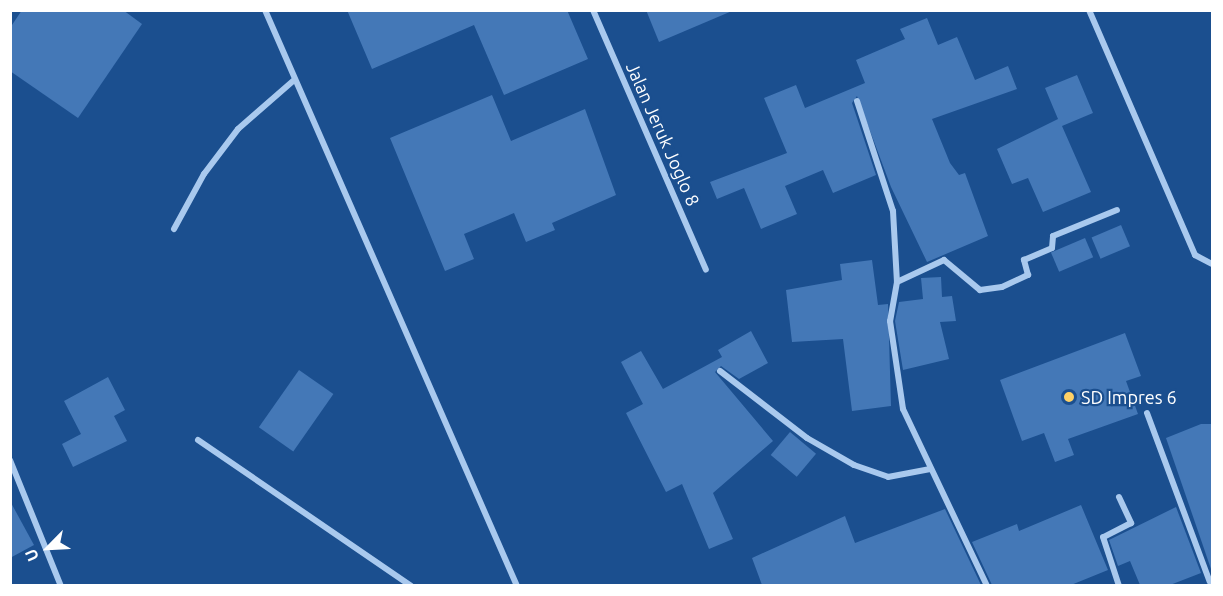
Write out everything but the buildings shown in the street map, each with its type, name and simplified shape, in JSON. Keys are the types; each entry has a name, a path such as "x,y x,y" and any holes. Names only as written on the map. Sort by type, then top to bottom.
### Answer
{"street":[{"path":"265,10 293,81 517,585"},
{"name":"Jalan Jeruk Joglo 8","path":"593,10 706,270"},
{"path":"1089,10 1195,255 1212,264"},
{"path":"174,229 204,174 238,129 293,81"},
{"path":"857,101 893,211 897,282 890,321 903,409 987,585"},
{"path":"897,282 944,260 980,290 1002,287 1028,275 1024,260 1052,248 1053,236 1117,210"},
{"path":"720,371 807,438 854,465 888,477 930,469"},
{"path":"1148,413 1211,581 1202,585"},
{"path":"198,440 411,585"},
{"path":"10,460 61,585"},
{"path":"1119,496 1131,523 1103,537 1119,585"}],"place":[{"name":"SD Impres 6","path":"1069,397"}]}
